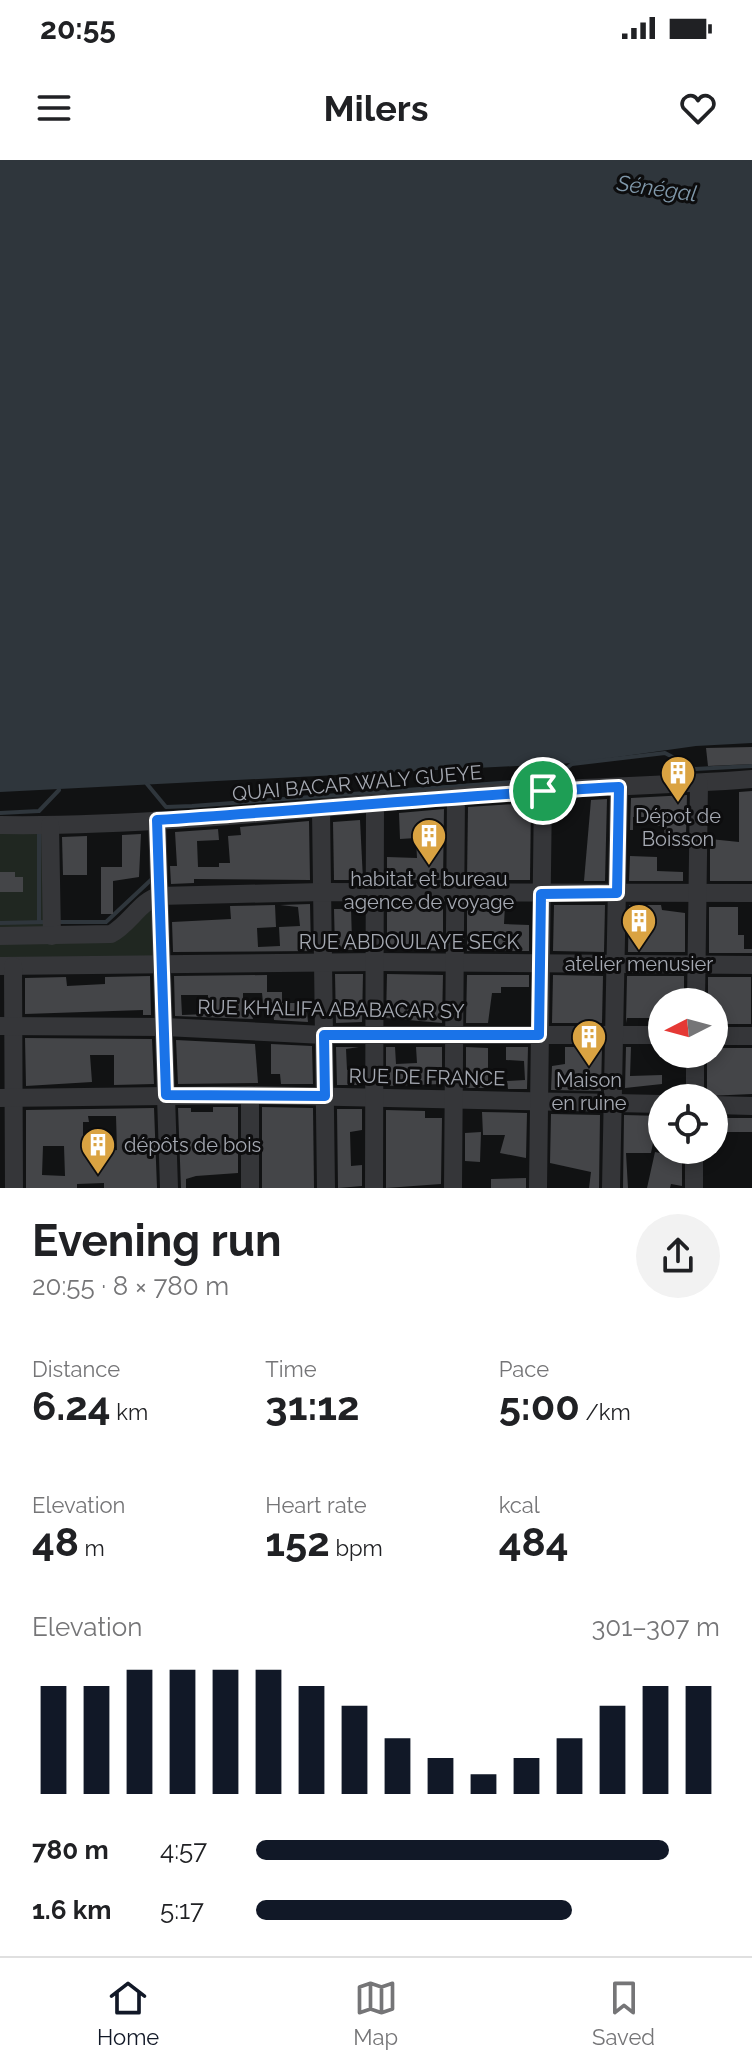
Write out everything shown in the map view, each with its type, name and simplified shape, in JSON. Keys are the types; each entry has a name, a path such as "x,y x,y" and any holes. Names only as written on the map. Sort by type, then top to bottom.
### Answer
{"street":[{"name":"QUAI BACAR WALY GUEYE","path":"0,825 321,810 456,796 752,779"},
{"path":"696,988 699,783"},
{"path":"611,1188 619,787"},
{"path":"538,1188 543,791"},
{"path":"453,1188 456,796"},
{"path":"374,1188 377,962 375,805"},
{"path":"321,810 326,1188"},
{"path":"157,820 169,1188"},
{"path":"50,825 52,936"},
{"path":"0,936 111,934 123,928 151,898 159,896 322,892 752,893"},
{"name":"RUE ABDOULAYE SECK","path":"7,966 377,962 752,965"},
{"path":"7,966 7,1098 14,1188"},
{"name":"RUE KHALIFA ABABACAR SY","path":"6,1026 165,1027 324,1035 648,1035"},
{"path":"728,1036 752,1036"},
{"path":"250,1095 250,1188"},
{"name":"RUE DE FRANCE","path":"7,1098 250,1095 648,1104"},
{"path":"728,1105 752,1106"},
{"path":"694,1164 694,1188"}],"shaded area":[{"path":"0,830 46,831 46,929 0,929"},
{"path":"156,898 158,960 0,961 0,941 103,941"}],"water":[{"name":"Sénégal","path":"0,160 752,160 752,743 696,746 575,763 0,792"}],"building":[{"path":"752,747 752,764 708,766 706,748"},
{"path":"752,791 752,881 710,881 710,839 739,842 739,792"},
{"path":"687,795 686,835 676,836 676,842 665,842 664,826 653,825 653,817 633,817 633,830 630,830 631,798"},
{"path":"607,799 605,881 584,881 591,800"},
{"path":"531,803 530,880 467,880 468,807"},
{"path":"444,809 443,880 395,880 395,876 387,877 387,857 417,858 416,838 400,839 399,813"},
{"path":"360,820 363,880 334,880 333,822"},
{"path":"309,821 310,880 194,879 194,883 171,884 170,866 177,866 175,832 218,829 219,840 197,841 198,867 219,867 219,863 230,863 228,836 241,835 240,827"},
{"path":"141,834 139,877 113,881 113,914 101,914 101,867 122,867 122,835"},
{"path":"87,836 87,875 63,875 62,837"},
{"path":"630,856 657,857 657,871 683,872 683,881 629,881"},
{"path":"0,872 15,872 15,877 23,877 23,892 0,892"},
{"path":"310,904 311,951 173,952 172,922 231,919 230,906 275,905 276,927 257,928 258,947 280,946 279,927 300,926 298,907 280,905"},
{"path":"387,904 443,904 443,951 415,950 415,944 387,945"},
{"path":"467,904 505,904 504,924 529,925 529,951 467,951"},
{"path":"554,905 605,905 604,952 553,951"},
{"path":"629,905 661,905 662,910 685,913 685,952 628,952"},
{"path":"709,907 738,907 738,935 744,935 744,949 752,949 752,953 709,953"},
{"path":"334,909 351,909 352,940 363,939 363,950 335,950"},
{"path":"335,974 363,974 362,1022 336,1023"},
{"path":"387,974 443,975 442,1023 386,1018"},
{"path":"267,975 267,992 282,992 282,1003 306,1003 308,1022 274,1020 272,1002 263,1003 262,993 243,993 243,1014 252,1013 253,1019 175,1016 174,976","holes":["181,995 208,995 208,1014 182,1015"]},
{"path":"467,975 529,975 529,987 501,987 501,993 492,993 488,1023 466,1023"},
{"path":"553,975 603,976 602,1023 552,1023"},
{"path":"150,976 151,1015 143,1015 143,1010 25,1014 25,978 66,977 67,986 105,984 105,977"},
{"path":"627,976 684,976 684,988 648,988 648,1018 627,1018 626,1023"},
{"path":"708,977 751,977 751,1024 728,1024 728,988 708,988"},
{"path":"25,1038 152,1039 154,1084 114,1085 114,1055 90,1055 92,1082 26,1086"},
{"path":"176,1040 255,1044 258,1083 178,1084"},
{"path":"271,1044 312,1046 313,1084 281,1084 280,1074 271,1074"},
{"path":"336,1047 359,1047 346,1049 347,1070 352,1069 352,1076 362,1075 362,1085 337,1085"},
{"path":"386,1047 395,1047 396,1064 417,1063 416,1047 442,1047 442,1084 386,1086"},
{"path":"466,1047 488,1048 488,1088 466,1088"},
{"path":"506,1047 528,1047 527,1089 508,1089 507,1081 525,1080 524,1061 506,1060"},
{"path":"565,1047 602,1047 601,1091 551,1090 552,1066 565,1064"},
{"path":"626,1047 631,1047 630,1076 662,1075 662,1084 625,1088"},
{"path":"728,1048 752,1048 752,1094 728,1095 728,1084 707,1084 707,1068 728,1068"},
{"path":"213,1107 238,1107 238,1173 196,1176 186,1179 186,1188 181,1188 178,1108 191,1108 191,1112 213,1112"},
{"path":"262,1107 313,1108 314,1188 262,1188"},
{"path":"154,1108 157,1188 104,1188 104,1183 77,1184 77,1188 26,1188 26,1110","holes":["88,1116 116,1116 117,1150 93,1153 93,1141 83,1141 83,1122 89,1122","43,1146 64,1146 65,1176 42,1175"]},
{"path":"337,1109 362,1109 362,1130 350,1132 351,1166 362,1165 362,1186 338,1188"},
{"path":"386,1110 425,1111 425,1118 442,1118 441,1184 386,1188"},
{"path":"482,1112 527,1113 526,1158 500,1153 505,1135 483,1135"},
{"path":"551,1114 600,1115 599,1188 589,1188 591,1172 550,1163"},
{"path":"624,1115 648,1116 648,1153 626,1153 628,1188 623,1188"},
{"path":"728,1118 752,1118 752,1132 728,1132"},
{"path":"481,1132 480,1162 465,1161 465,1133"},
{"path":"652,1164 682,1164 682,1186 671,1184 670,1188 647,1188"},
{"path":"526,1178 526,1188 491,1188 491,1179"}],"waterway":[{"path":"147,784 166,807 552,779 572,764 665,753 695,769 752,766"},
{"path":"0,813 39,811 59,790"},
{"path":"39,829 39,922"},
{"path":"59,922 106,922 153,878"},
{"path":"0,923 46,922"}],"place":[{"name":"Dépot de Boisson","path":"678,804"},
{"name":"habitat et bureau agence de voyage","path":"429,867"},
{"name":"atelier menusier","path":"639,952"},
{"name":"Maison en ruine","path":"589,1068"},
{"name":"dépôts de bois","path":"98,1176"}],"route":[{"path":"619,787 617,893 541,894 539,1035 324,1035 325,1096 166,1095 157,820 543,791 619,787"}]}
